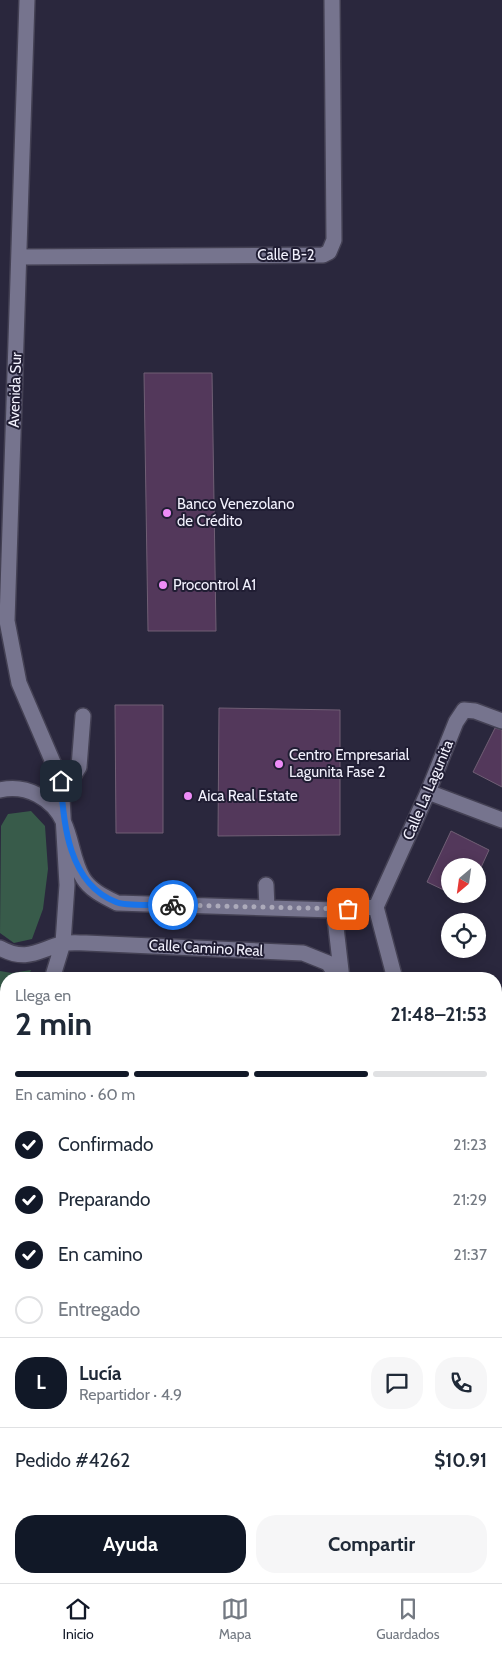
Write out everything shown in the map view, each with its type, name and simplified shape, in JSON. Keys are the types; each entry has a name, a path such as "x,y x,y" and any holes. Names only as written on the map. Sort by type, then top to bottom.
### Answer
{"street":[{"name":"Avenida Sur","path":"28,0 7,621 19,683 61,781 68,884 63,943 54,972"},
{"name":"Calle B-2","path":"19,257 323,255 329,252 334,240 332,0"},
{"name":"Calle La Lagunita","path":"376,907 428,792 456,722 464,710 475,711 502,721"},
{"path":"61,781 74,775 80,767 83,716"},
{"path":"0,790 23,789 36,793 48,802 63,821 83,878 98,893 117,903 334,910 376,907 393,972"},
{"path":"428,792 502,820"},
{"path":"266,885 267,908"},
{"name":"Calle Camino Real","path":"334,910 340,972"},
{"path":"0,948 12,954 32,956 63,943"},
{"name":"Calle Camino Real","path":"63,943 196,946 303,953 328,963 335,972"}],"green space":[{"path":"31,811 45,826 48,869 43,909 32,939 14,943 0,933 1,826 8,814"}],"building":[{"path":"144,373 212,373 216,631 148,631"},
{"path":"115,705 163,705 163,833 116,833"},
{"name":"Centro Empresarial Lagunita Fase 2","path":"219,708 340,710 340,835 218,836"},
{"path":"495,728 502,730 502,787 473,772"},
{"path":"451,831 489,850 485,858 441,858 441,889 427,882"}],"way so far":[{"path":"173,905 348,909"}],"place":[{"name":"Banco Venezolano de Crédito","path":"167,513"},
{"name":"Procontrol A1","path":"163,585"},
{"name":"Centro Empresarial Lagunita Fase 2","path":"279,764"},
{"name":"Aica Real Estate","path":"188,796"}],"route":[{"path":"61,781 63,821 83,878 98,893 117,903 173,905"}]}
